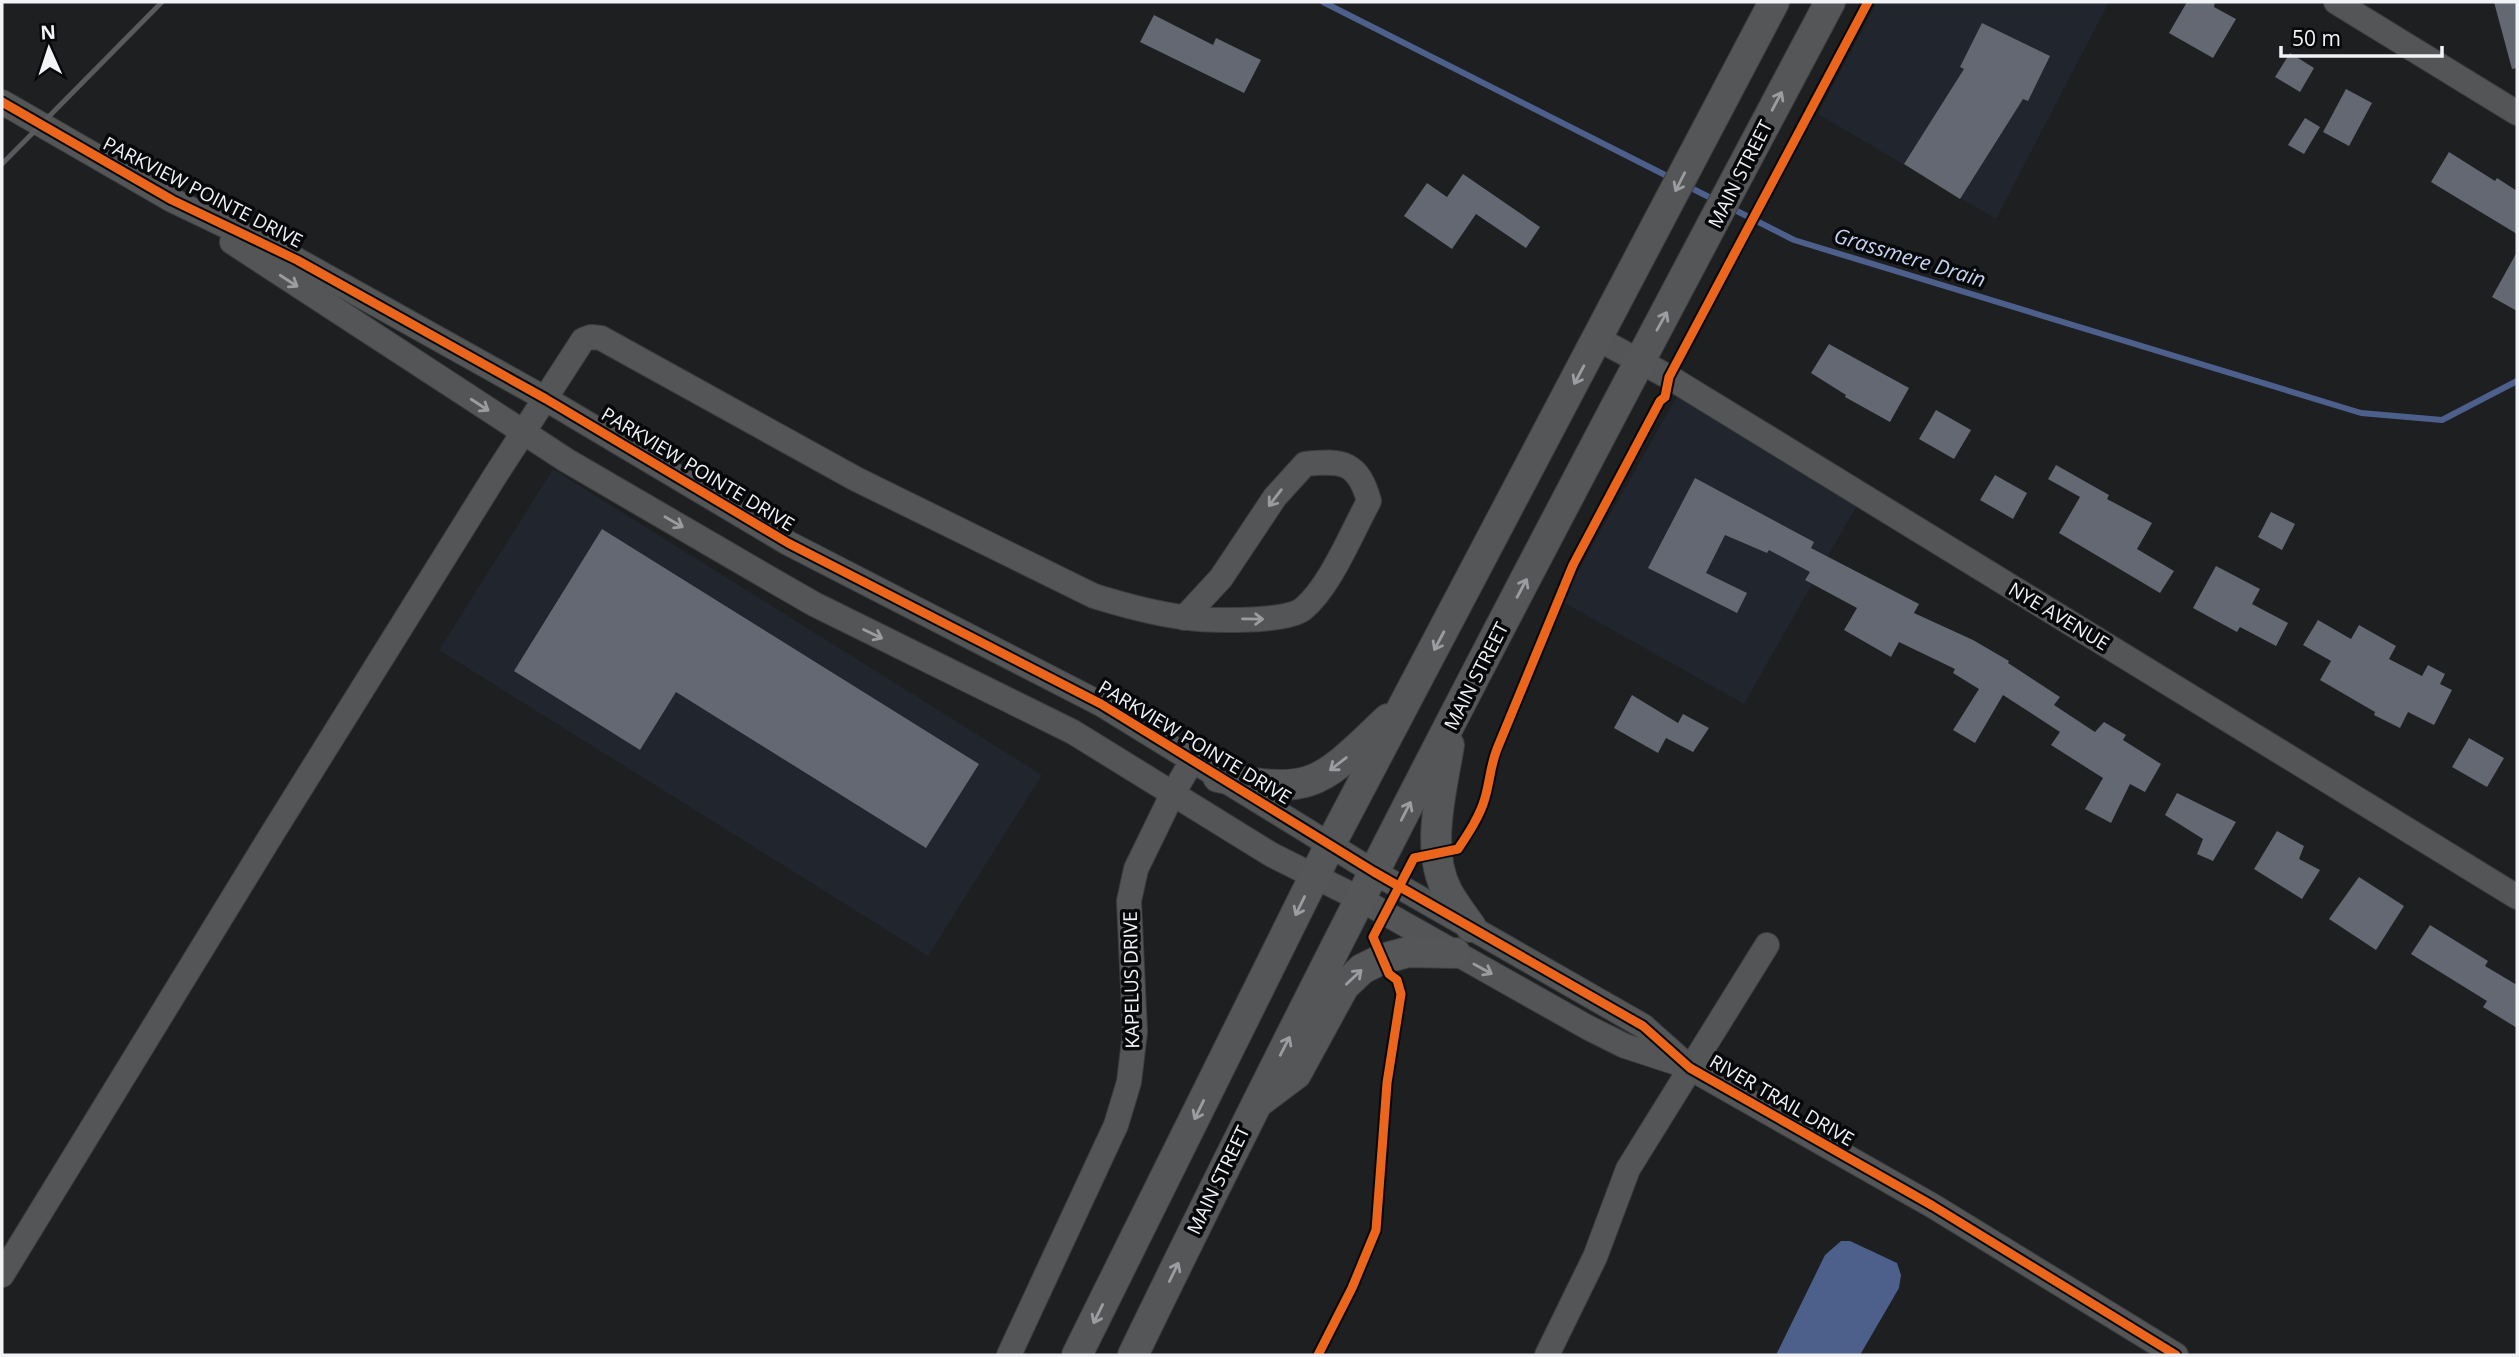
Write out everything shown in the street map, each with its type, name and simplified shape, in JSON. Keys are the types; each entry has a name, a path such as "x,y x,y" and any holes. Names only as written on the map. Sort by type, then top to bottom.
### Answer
{"main road":[{"path":"1077,1355 1331,845 1774,2"},
{"name":"MAIN STREET","path":"1133,1355 1254,1106 1360,899 1640,360 1830,2"},
{"path":"1219,777 1280,787 1300,785 1319,778 1340,764 1406,702"},
{"path":"1454,718 1437,819 1437,853 1446,889 1471,927"},
{"path":"1254,1106 1296,1074 1344,986 1362,969 1382,959 1408,952 1455,953"}],"street":[{"path":"2336,2 2517,113"},
{"name":"PARKVIEW POINTE DRIVE","path":"2,102 172,200 297,260 546,399 788,543 1101,704 1374,872"},
{"name":"PARKVIEW POINTE DRIVE","path":"172,200 267,266 524,434 814,604 1073,732 1272,855 1360,899"},
{"path":"2,1275 272,834 583,340 601,338 856,479 1094,596 1129,607 1184,618 1274,619 1301,612 1319,593 1369,500 1363,480 1350,467 1328,462 1305,464 1275,497 1221,578 1184,618"},
{"name":"NYE AVENUE","path":"1598,339 1640,360 2517,897"},
{"name":"KAPELUS DRIVE","path":"1009,1355 1116,1125 1129,1082 1135,1032 1129,901 1136,869 1172,795 1192,761"},
{"name":"RIVER TRAIL DRIVE","path":"1374,872 1643,1026 1690,1068"},
{"name":"RIVER TRAIL DRIVE","path":"1360,899 1625,1046 1690,1068 1933,1206 2176,1355"},
{"name":"RIVER TRAIL DRIVE","path":"1547,1355 1595,1257 1628,1169 1767,945"}],"shaded area":[{"path":"1877,2 2109,2 1996,219 1818,114"},
{"path":"1677,396 1860,500 1744,704 1561,601"},
{"path":"553,469 1042,775 928,956 439,650"}],"water":[{"path":"1841,1241 1850,1241 1897,1263 1901,1275 1899,1288 1860,1355 1776,1355 1825,1255"}],"building":[{"path":"2187,2 2215,2 2214,7 2236,19 2213,58 2169,33"},
{"path":"2494,2 2517,2 2517,68 2512,69"},
{"path":"1154,15 1213,45 1216,38 1261,60 1244,93 1140,42"},
{"path":"1982,23 2050,56 2028,101 2023,99 1960,199 1904,164 1964,69 1960,67"},
{"path":"2290,53 2314,68 2300,92 2275,77"},
{"path":"2346,89 2372,103 2349,146 2323,132"},
{"path":"2305,118 2320,127 2304,154 2288,145"},
{"path":"2449,152 2495,181 2497,178 2517,191 2517,234 2431,182"},
{"path":"1463,174 1540,227 1526,248 1476,214 1452,249 1404,216 1427,183 1447,197"},
{"path":"2517,252 2517,311 2492,297"},
{"path":"1829,344 1909,388 1890,422 1845,397 1846,395 1811,373"},
{"path":"1936,410 1971,430 1954,459 1919,439"},
{"path":"2056,465 2109,495 2107,499 2152,523 2137,549 2174,571 2160,593 2059,533 2080,497 2048,479"},
{"path":"1995,475 2027,493 2013,519 1980,500"},
{"path":"1695,478 1814,542 1811,548 1919,604 1914,613 1973,640 2009,661 2008,663 2060,697 2054,705 2095,732 2104,722 2126,735 2123,740 2161,764 2145,792 2130,784 2111,823 2085,809 2103,778 2051,745 2060,732 2003,695 1975,743 1953,730 1979,689 1953,673 1955,669 1899,642 1891,657 1844,630 1857,608 1805,580 1810,572 1769,550 1767,553 1725,535 1706,573 1747,593 1737,613 1648,568"},
{"path":"2271,512 2295,524 2282,550 2258,537"},
{"path":"602,529 979,764 926,848 676,692 640,750 514,671"},
{"path":"2216,566 2260,589 2252,604 2288,623 2276,646 2240,627 2237,632 2193,608"},
{"path":"2318,620 2351,639 2359,625 2396,646 2389,659 2422,676 2428,665 2445,674 2440,684 2452,690 2434,725 2408,712 2400,728 2374,715 2375,712 2320,680 2331,661 2303,645"},
{"path":"1632,695 1678,723 1683,714 1709,728 1693,752 1666,738 1658,753 1614,728"},
{"path":"2469,738 2504,758 2487,787 2452,767"},
{"path":"2177,793 2236,822 2213,861 2197,854 2203,839 2165,815"},
{"path":"2277,831 2304,846 2299,859 2320,870 2302,899 2254,869"},
{"path":"2359,877 2404,906 2376,950 2329,919"},
{"path":"2430,925 2488,961 2485,966 2517,985 2517,1028 2483,1007 2487,1001 2411,954"}],"waterway":[{"name":"Grassmere Drain","path":"1323,2 1671,178"},
{"name":"Grassmere Drain","path":"1687,186 1715,200"},
{"name":"Grassmere Drain","path":"1731,208 1794,240 2361,413 2442,420 2517,381"}],"railway":[{"path":"2,164 162,2"}],"cycle path":[{"path":"1318,1355 1352,1288 1376,1230 1387,1083 1401,994 1397,980 1389,974 1373,937 1414,858 1458,849 1477,818 1485,798 1497,749 1573,565 1660,401 1665,397 1669,377 1868,2"},
{"path":"2,102 172,200 297,260 546,399 788,543 1101,704 1374,872 1643,1026 1690,1068 1933,1206 2176,1355"}]}
